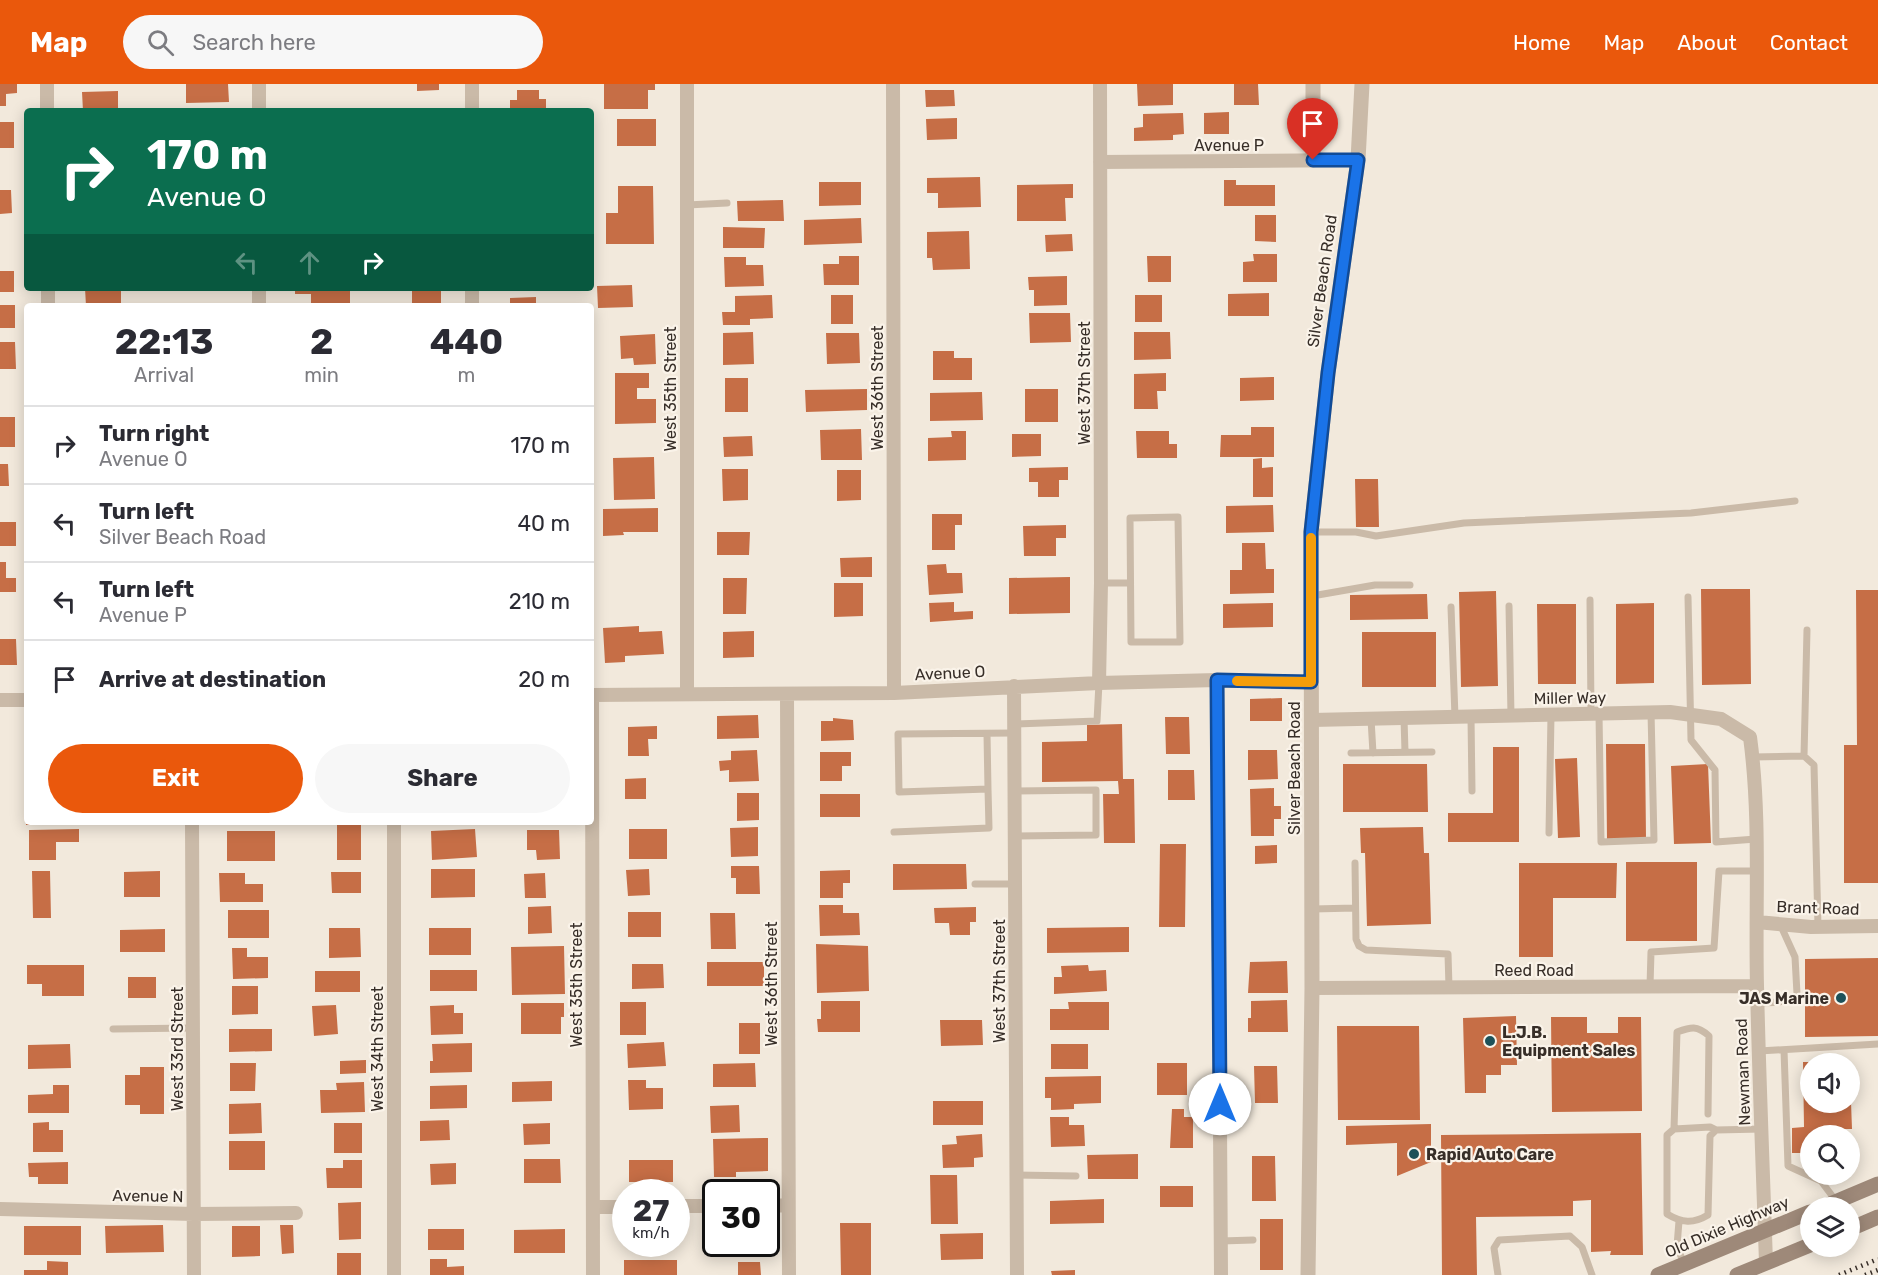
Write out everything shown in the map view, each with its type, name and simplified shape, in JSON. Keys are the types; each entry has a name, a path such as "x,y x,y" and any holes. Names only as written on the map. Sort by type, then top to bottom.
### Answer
{"main road":[{"path":"1846,1197 1878,1184"},
{"name":"Old Dixie Highway","path":"1658,1275 1800,1216"},
{"path":"1860,1225 1878,1217"},
{"path":"1737,1275 1800,1249"}],"street":[{"path":"47,84 48,108"},
{"path":"259,84 259,108"},
{"path":"472,84 472,108"},
{"name":"West 35th Street","path":"687,84 687,694"},
{"name":"West 36th Street","path":"893,84 894,693"},
{"name":"West 37th Street","path":"1099,683 1101,583 1100,84"},
{"path":"1312,84 1313,160"},
{"name":"Silver Beach Road","path":"1308,1275 1312,988 1311,532 1328,373 1358,160 1362,84"},
{"name":"Avenue P","path":"1100,162 1358,160"},
{"path":"1217,680 1221,1275"},
{"name":"Avenue O","path":"594,695 894,693 1014,686 1217,680 1311,682"},
{"name":"West 37th Street","path":"1014,686 1017,1275"},
{"name":"West 36th Street","path":"787,694 789,1275"},
{"path":"0,700 24,700"},
{"name":"Miller Way","path":"1378,719 1651,712 1721,719 1750,737"},
{"path":"1312,720 1378,719"},
{"name":"Newman Road","path":"1750,737 1753,757 1757,871 1757,986 1766,1263"},
{"name":"West 33rd Street","path":"192,825 194,1275"},
{"name":"West 34th Street","path":"394,825 394,1275"},
{"name":"West 35th Street","path":"592,825 593,1275"},
{"name":"Brant Road","path":"1757,922 1818,927 1878,926"},
{"name":"Reed Road","path":"1312,988 1757,986"},
{"path":"780,1206 788,1206"},
{"path":"593,1207 612,1207"},
{"name":"Avenue N","path":"0,1209 194,1214 296,1213"}],"lane":[{"path":"687,205 727,203"},
{"path":"1311,532 1356,532 1376,536 1464,523 1513,519 1691,513 1795,501"},
{"path":"1178,517 1180,642 1131,642 1130,583 1130,518 1178,517"},
{"path":"1101,583 1130,583"},
{"path":"1311,596 1375,585 1410,585"},
{"path":"1688,597 1691,740 1715,770 1716,842 1756,839"},
{"path":"1590,600 1600,842 1654,840 1651,712"},
{"path":"1509,606 1511,716"},
{"path":"1451,607 1455,717"},
{"path":"1804,756 1807,630"},
{"path":"988,789 899,792 898,734 987,734 1097,721 1099,683"},
{"path":"1550,833 1551,715"},
{"path":"1471,717 1472,791"},
{"path":"1404,718 1405,752"},
{"path":"1373,753 1378,719"},
{"path":"894,832 989,828 987,734"},
{"path":"1351,753 1432,752"},
{"path":"1753,757 1804,756 1814,765 1818,927"},
{"path":"1014,791 1096,789 1096,835 1015,836"},
{"path":"1354,863 1356,939 1359,946 1366,950 1449,954 1449,987"},
{"path":"1650,986 1651,952 1714,948 1719,871 1757,871"},
{"path":"975,884 1015,884"},
{"path":"1312,909 1355,908"},
{"path":"1758,1003 1789,1000 1797,994 1795,957 1780,924"},
{"path":"113,1029 193,1028"},
{"path":"1708,1114 1709,1036 1701,1029 1689,1028 1677,1032 1674,1129 1668,1135 1667,1214 1679,1221 1696,1222 1708,1215 1710,1136 1716,1130"},
{"path":"1759,1051 1878,1044"},
{"path":"1784,1050 1788,1166 1821,1181 1833,1197"},
{"path":"1674,1129 1762,1129"},
{"path":"1016,1175 1076,1176"},
{"path":"1679,1221 1677,1246 1684,1264"},
{"path":"1498,1275 1494,1248 1499,1240 1570,1236 1582,1247 1592,1275"},
{"path":"1221,1241 1253,1240"}],"building":[{"path":"0,84 17,84 17,93 6,94 6,106 0,106"},
{"path":"186,84 228,84 229,102 186,103"},
{"path":"417,84 439,84 439,90 417,91"},
{"path":"604,84 655,84 655,90 648,90 648,109 604,109"},
{"path":"1137,84 1173,84 1173,105 1138,106"},
{"path":"1234,84 1258,84 1259,105 1234,105"},
{"path":"517,90 539,90 539,99 546,99 546,108 510,108 510,100 517,100"},
{"path":"925,90 954,90 955,106 926,107"},
{"path":"118,91 118,108 83,108 82,92"},
{"path":"1229,112 1229,134 1204,134 1204,113"},
{"path":"1183,113 1184,134 1173,135 1173,140 1134,141 1134,128 1143,127 1143,114"},
{"path":"957,118 957,139 927,140 926,119"},
{"path":"617,119 656,119 656,146 617,146"},
{"path":"0,122 14,122 14,148 0,148"},
{"path":"980,177 981,207 938,208 938,193 927,193 927,178"},
{"path":"1224,180 1236,180 1236,185 1275,185 1275,206 1224,206"},
{"path":"819,182 861,182 861,205 819,206"},
{"path":"1073,184 1073,198 1065,198 1066,221 1017,221 1017,185"},
{"path":"618,186 653,186 654,244 606,244 606,213 618,213"},
{"path":"0,190 11,190 12,213 0,214"},
{"path":"783,200 784,221 738,221 737,201"},
{"path":"1255,215 1276,215 1276,242 1255,241"},
{"path":"861,218 862,243 804,245 804,220"},
{"path":"723,227 765,228 764,248 723,248"},
{"path":"969,231 970,269 933,270 932,258 927,258 927,232"},
{"path":"1072,234 1073,251 1046,252 1045,235"},
{"path":"1253,254 1277,254 1277,282 1243,282 1243,262 1254,261"},
{"path":"839,256 859,256 859,285 824,285 823,264 839,264"},
{"path":"1147,256 1171,256 1171,282 1148,282"},
{"path":"724,257 746,257 746,265 763,265 764,286 725,287"},
{"path":"0,271 14,271 14,292 0,292"},
{"path":"1067,276 1067,305 1034,306 1034,290 1029,290 1028,277"},
{"path":"632,285 633,307 598,308 597,286"},
{"path":"85,291 121,291 121,303 86,303"},
{"path":"295,291 350,291 350,303 311,303 311,294 295,294"},
{"path":"412,291 441,291 441,303 412,303"},
{"path":"1269,293 1269,316 1228,316 1228,294"},
{"path":"772,295 773,318 750,319 750,325 723,325 722,312 735,312 735,296"},
{"path":"831,295 853,295 853,324 831,324"},
{"path":"1135,295 1162,295 1162,322 1135,322"},
{"path":"536,297 536,303 510,303 510,298"},
{"path":"0,305 15,305 15,328 0,328"},
{"path":"1029,313 1070,313 1071,342 1030,343"},
{"path":"753,332 754,364 723,365 723,333"},
{"path":"1134,332 1170,332 1171,359 1134,360"},
{"path":"826,333 859,333 860,363 827,364"},
{"path":"655,334 656,364 634,365 633,358 621,359 620,336"},
{"path":"0,342 15,342 16,369 0,369"},
{"path":"933,351 954,351 954,358 972,358 972,380 933,380"},
{"path":"615,373 649,373 649,388 637,388 637,399 656,399 656,423 615,424"},
{"path":"1166,373 1166,391 1157,391 1158,409 1134,409 1134,374"},
{"path":"1274,377 1274,400 1240,401 1240,378"},
{"path":"725,378 748,378 748,412 725,412"},
{"path":"867,389 867,410 806,412 805,390"},
{"path":"1025,389 1058,389 1058,422 1025,422"},
{"path":"982,392 983,420 930,421 930,393"},
{"path":"0,417 15,417 15,447 0,447"},
{"path":"1251,427 1274,427 1274,457 1220,457 1221,435 1251,435"},
{"path":"861,429 862,460 821,460 820,430"},
{"path":"951,431 966,431 966,460 928,461 928,438 952,437"},
{"path":"1136,431 1169,431 1169,444 1177,444 1177,458 1137,458"},
{"path":"1012,434 1041,434 1041,456 1012,457"},
{"path":"752,436 753,456 724,457 723,437"},
{"path":"654,457 655,499 614,500 613,458"},
{"path":"1262,458 1262,468 1273,467 1273,497 1253,497 1253,459"},
{"path":"0,464 8,464 9,486 0,486"},
{"path":"1068,467 1068,480 1059,480 1059,497 1038,497 1038,482 1029,482 1029,468"},
{"path":"722,469 748,469 748,500 723,501"},
{"path":"837,470 861,470 861,500 837,501"},
{"path":"1355,479 1378,479 1379,527 1356,527"},
{"path":"1273,505 1274,532 1226,533 1226,506"},
{"path":"658,508 658,532 623,532 624,535 603,536 603,509"},
{"path":"932,514 962,514 962,525 955,525 955,550 932,550"},
{"path":"0,522 16,522 16,546 0,546"},
{"path":"1066,525 1066,538 1056,538 1056,556 1024,556 1023,526"},
{"path":"717,532 750,532 749,555 717,555"},
{"path":"1242,543 1265,543 1266,569 1274,569 1274,593 1230,594 1230,570 1242,570"},
{"path":"872,557 872,577 841,577 840,558"},
{"path":"0,562 6,562 6,578 16,578 16,592 0,592"},
{"path":"946,564 947,573 962,573 963,593 929,595 927,565"},
{"path":"1070,577 1070,613 1009,614 1009,578"},
{"path":"723,578 747,578 746,614 723,614"},
{"path":"834,583 863,583 863,616 834,617"},
{"path":"1701,589 1750,589 1751,684 1702,685"},
{"path":"1856,590 1878,590 1878,883 1844,883 1844,745 1857,745"},
{"path":"1496,591 1498,686 1461,687 1459,592"},
{"path":"1427,594 1428,619 1350,620 1350,595"},
{"path":"954,602 954,612 973,611 973,619 930,622 929,603"},
{"path":"1273,603 1273,627 1223,628 1223,604"},
{"path":"1654,603 1654,683 1616,684 1616,604"},
{"path":"1537,604 1576,604 1576,684 1538,684"},
{"path":"639,626 639,632 662,631 664,654 625,656 625,662 605,663 603,628"},
{"path":"754,631 754,657 723,658 723,632"},
{"path":"1362,632 1436,632 1436,687 1362,687"},
{"path":"0,639 16,639 17,665 0,665"},
{"path":"1282,698 1282,721 1250,721 1250,699"},
{"path":"758,715 759,738 717,739 717,716"},
{"path":"1165,717 1189,717 1190,754 1166,754"},
{"path":"833,718 853,720 854,740 821,741 821,721 833,721"},
{"path":"1122,724 1123,779 1134,779 1135,843 1104,843 1103,794 1119,794 1118,781 1042,782 1042,742 1087,741 1087,725"},
{"path":"657,726 657,739 648,739 649,756 628,756 628,727"},
{"path":"1606,744 1645,744 1646,839 1607,840"},
{"path":"1493,747 1519,747 1519,842 1448,842 1448,813 1493,813"},
{"path":"757,750 759,781 729,782 729,770 720,771 719,761 731,760 731,751"},
{"path":"1248,750 1277,750 1278,779 1248,780"},
{"path":"820,752 851,752 851,766 842,766 842,781 820,781"},
{"path":"1577,758 1580,837 1558,838 1555,759"},
{"path":"1343,764 1427,764 1428,812 1343,812"},
{"path":"1708,764 1711,843 1674,844 1671,766"},
{"path":"1168,770 1194,770 1195,800 1168,800"},
{"path":"646,778 646,799 625,799 625,779"},
{"path":"1274,788 1274,806 1281,806 1281,819 1274,819 1274,836 1251,836 1250,789"},
{"path":"737,793 759,793 759,820 737,821"},
{"path":"820,794 860,794 860,817 820,817"},
{"path":"337,825 361,825 361,860 337,860"},
{"path":"758,827 758,856 731,857 730,828"},
{"path":"1423,827 1424,853 1429,853 1431,924 1367,926 1365,853 1361,853 1360,828"},
{"path":"79,829 79,842 56,842 56,860 29,860 29,830"},
{"path":"475,829 477,857 432,860 431,831"},
{"path":"629,829 667,829 667,859 629,859"},
{"path":"527,830 559,830 560,859 537,860 536,850 527,850"},
{"path":"227,831 275,831 275,861 227,861"},
{"path":"1160,844 1186,844 1185,927 1159,927"},
{"path":"1277,845 1277,863 1255,864 1255,846"},
{"path":"1626,862 1697,862 1697,941 1626,941"},
{"path":"1519,863 1617,863 1616,898 1553,898 1553,957 1519,957"},
{"path":"893,864 966,864 967,889 893,890"},
{"path":"731,866 759,866 760,894 736,894 736,878 731,878"},
{"path":"431,869 475,869 475,897 431,898"},
{"path":"649,869 650,895 628,896 626,870"},
{"path":"850,870 850,883 843,883 843,898 820,898 820,871"},
{"path":"32,871 50,871 51,918 33,918"},
{"path":"160,871 160,897 124,897 124,872"},
{"path":"331,872 361,872 361,893 332,893"},
{"path":"219,873 245,873 245,884 263,884 263,902 220,902"},
{"path":"545,873 546,898 525,898 524,874"},
{"path":"819,905 843,905 843,913 859,913 860,935 820,936"},
{"path":"551,906 552,933 528,934 528,907"},
{"path":"976,907 976,922 970,922 970,935 950,935 949,923 935,923 934,908"},
{"path":"228,910 269,910 269,938 228,938"},
{"path":"628,912 661,912 661,937 628,937"},
{"path":"710,913 735,913 736,949 711,949"},
{"path":"1129,927 1129,952 1047,953 1047,928"},
{"path":"329,928 360,928 361,957 329,958"},
{"path":"429,928 471,928 471,955 429,955"},
{"path":"165,929 165,952 120,952 120,930"},
{"path":"816,944 868,946 869,991 817,993"},
{"path":"564,946 565,994 512,995 511,947"},
{"path":"232,948 247,948 247,957 268,957 268,978 233,979"},
{"name":"JAS Marine","path":"1878,958 1878,1036 1805,1037 1805,959"},
{"path":"1287,961 1288,993 1248,993 1250,962"},
{"path":"707,962 764,962 764,986 707,986"},
{"path":"632,964 663,964 664,988 632,989"},
{"path":"27,965 84,965 84,996 42,996 42,984 27,984"},
{"path":"1088,965 1089,971 1106,970 1107,991 1054,994 1054,977 1062,977 1061,966"},
{"path":"430,970 477,970 477,991 430,991"},
{"path":"315,971 360,971 360,992 315,992"},
{"path":"128,977 156,977 156,998 128,998"},
{"path":"232,986 258,986 258,1014 232,1015"},
{"path":"1287,1000 1288,1032 1248,1032 1251,1001"},
{"path":"821,1001 860,1001 860,1032 818,1032 817,1019 821,1019"},
{"path":"620,1002 646,1002 646,1035 620,1035"},
{"path":"1068,1002 1109,1002 1109,1030 1050,1030 1050,1009 1069,1009"},
{"path":"521,1003 564,1003 561,1034 521,1034"},
{"path":"336,1005 338,1034 314,1036 312,1006"},
{"path":"454,1005 454,1013 463,1013 463,1034 431,1035 430,1006"},
{"name":"L.J.B. Equipment Sales","path":"1516,1016 1517,1065 1501,1065 1501,1075 1486,1075 1486,1093 1465,1093 1463,1018"},
{"path":"1551,1017 1587,1017 1587,1033 1618,1033 1618,1017 1641,1017 1642,1111 1552,1112"},
{"path":"940,1020 982,1020 983,1045 941,1046"},
{"path":"739,1023 760,1023 760,1054 739,1054"},
{"path":"1337,1026 1419,1026 1420,1120 1338,1120"},
{"path":"229,1029 272,1029 272,1051 229,1052"},
{"path":"664,1042 666,1066 628,1068 627,1044"},
{"path":"472,1043 472,1072 430,1073 430,1061 433,1061 432,1044"},
{"path":"70,1044 71,1068 28,1069 28,1045"},
{"path":"1051,1044 1088,1044 1088,1069 1051,1069"},
{"path":"366,1060 366,1073 340,1074 340,1061"},
{"path":"230,1063 256,1063 255,1091 230,1091"},
{"path":"755,1063 756,1087 713,1087 713,1064"},
{"path":"1157,1063 1187,1063 1187,1095 1157,1095"},
{"path":"1254,1066 1277,1066 1278,1103 1255,1103"},
{"path":"140,1067 164,1067 164,1114 140,1114 140,1105 125,1105 125,1075 140,1075"},
{"path":"1101,1076 1101,1103 1074,1104 1074,1109 1051,1110 1051,1098 1045,1098 1045,1077"},
{"path":"628,1080 646,1080 646,1088 663,1088 663,1109 629,1110"},
{"path":"552,1081 552,1101 512,1102 512,1082"},
{"path":"364,1082 365,1112 321,1113 320,1090 337,1090 336,1083"},
{"path":"53,1085 69,1085 69,1113 28,1113 28,1095 53,1094"},
{"path":"467,1085 467,1108 430,1109 430,1086"},
{"path":"933,1101 983,1101 983,1125 933,1125"},
{"path":"261,1103 262,1133 229,1134 229,1104"},
{"path":"739,1105 740,1132 711,1133 710,1106"},
{"path":"1172,1109 1184,1109 1184,1117 1193,1117 1193,1148 1170,1148"},
{"path":"1804,1113 1851,1113 1852,1125 1804,1125"},
{"path":"1050,1117 1069,1117 1069,1125 1084,1125 1085,1146 1051,1147"},
{"path":"449,1120 450,1140 420,1141 420,1121"},
{"path":"49,1122 49,1130 63,1130 63,1152 33,1152 33,1123"},
{"path":"334,1123 362,1123 362,1153 334,1153"},
{"path":"550,1123 550,1144 524,1145 523,1124"},
{"name":"Rapid Auto Care","path":"1431,1124 1431,1162 1397,1176 1397,1143 1346,1145 1346,1126"},
{"path":"1800,1127 1800,1153 1792,1153 1792,1128"},
{"path":"1641,1133 1643,1255 1610,1255 1611,1251 1591,1252 1591,1200 1573,1201 1573,1216 1476,1217 1477,1275 1442,1275 1441,1135"},
{"path":"982,1134 983,1157 974,1158 974,1167 943,1168 942,1145 957,1144 956,1136"},
{"path":"768,1138 768,1171 736,1172 736,1177 714,1177 713,1139"},
{"path":"229,1141 265,1141 265,1170 229,1170"},
{"path":"1138,1154 1138,1179 1088,1179 1087,1155"},
{"path":"1252,1156 1275,1156 1276,1201 1252,1201"},
{"path":"524,1159 560,1159 561,1183 524,1183"},
{"path":"343,1160 362,1160 362,1188 327,1188 326,1168 343,1168"},
{"path":"629,1160 673,1160 673,1179 629,1179"},
{"path":"68,1162 68,1184 38,1184 38,1177 29,1177 28,1163"},
{"path":"456,1163 456,1184 431,1185 430,1164"},
{"path":"930,1175 957,1175 958,1224 931,1224"},
{"path":"1160,1186 1193,1186 1193,1207 1160,1207"},
{"path":"1104,1199 1104,1223 1050,1224 1050,1201"},
{"path":"361,1202 361,1239 339,1240 338,1203"},
{"path":"1260,1219 1283,1219 1283,1270 1260,1270"},
{"path":"840,1223 871,1223 871,1275 841,1275"},
{"path":"163,1225 164,1252 106,1253 105,1226"},
{"path":"280,1225 293,1225 294,1253 282,1254"},
{"path":"24,1226 81,1226 81,1255 24,1255"},
{"path":"232,1226 260,1226 260,1256 232,1257"},
{"path":"428,1229 464,1229 464,1250 428,1250"},
{"path":"565,1229 565,1253 514,1253 514,1230"},
{"path":"983,1233 983,1259 941,1260 940,1234"},
{"path":"337,1253 361,1253 361,1275 337,1275"},
{"path":"430,1259 447,1259 447,1267 464,1266 464,1275 430,1275"},
{"path":"624,1260 677,1260 677,1275 624,1275"},
{"path":"47,1261 68,1262 68,1275 24,1275 24,1270 47,1270"},
{"path":"738,1262 760,1262 761,1275 738,1275"},
{"path":"1075,1270 1075,1275 1052,1275 1051,1271"}],"railway":[{"path":"1839,1275 1878,1259"},
{"path":"1865,1275 1878,1270"}],"slow traffic":[{"path":"1237,681 1311,682 1311,538"}],"place":[{"name":"JAS Marine","path":"1841,998"},
{"name":"L.J.B. Equipment Sales","path":"1490,1041"},
{"name":"Rapid Auto Care","path":"1414,1154"}],"route":[{"path":"1220,1104 1217,680 1311,682 1311,532 1328,373 1358,160 1313,160"}]}
